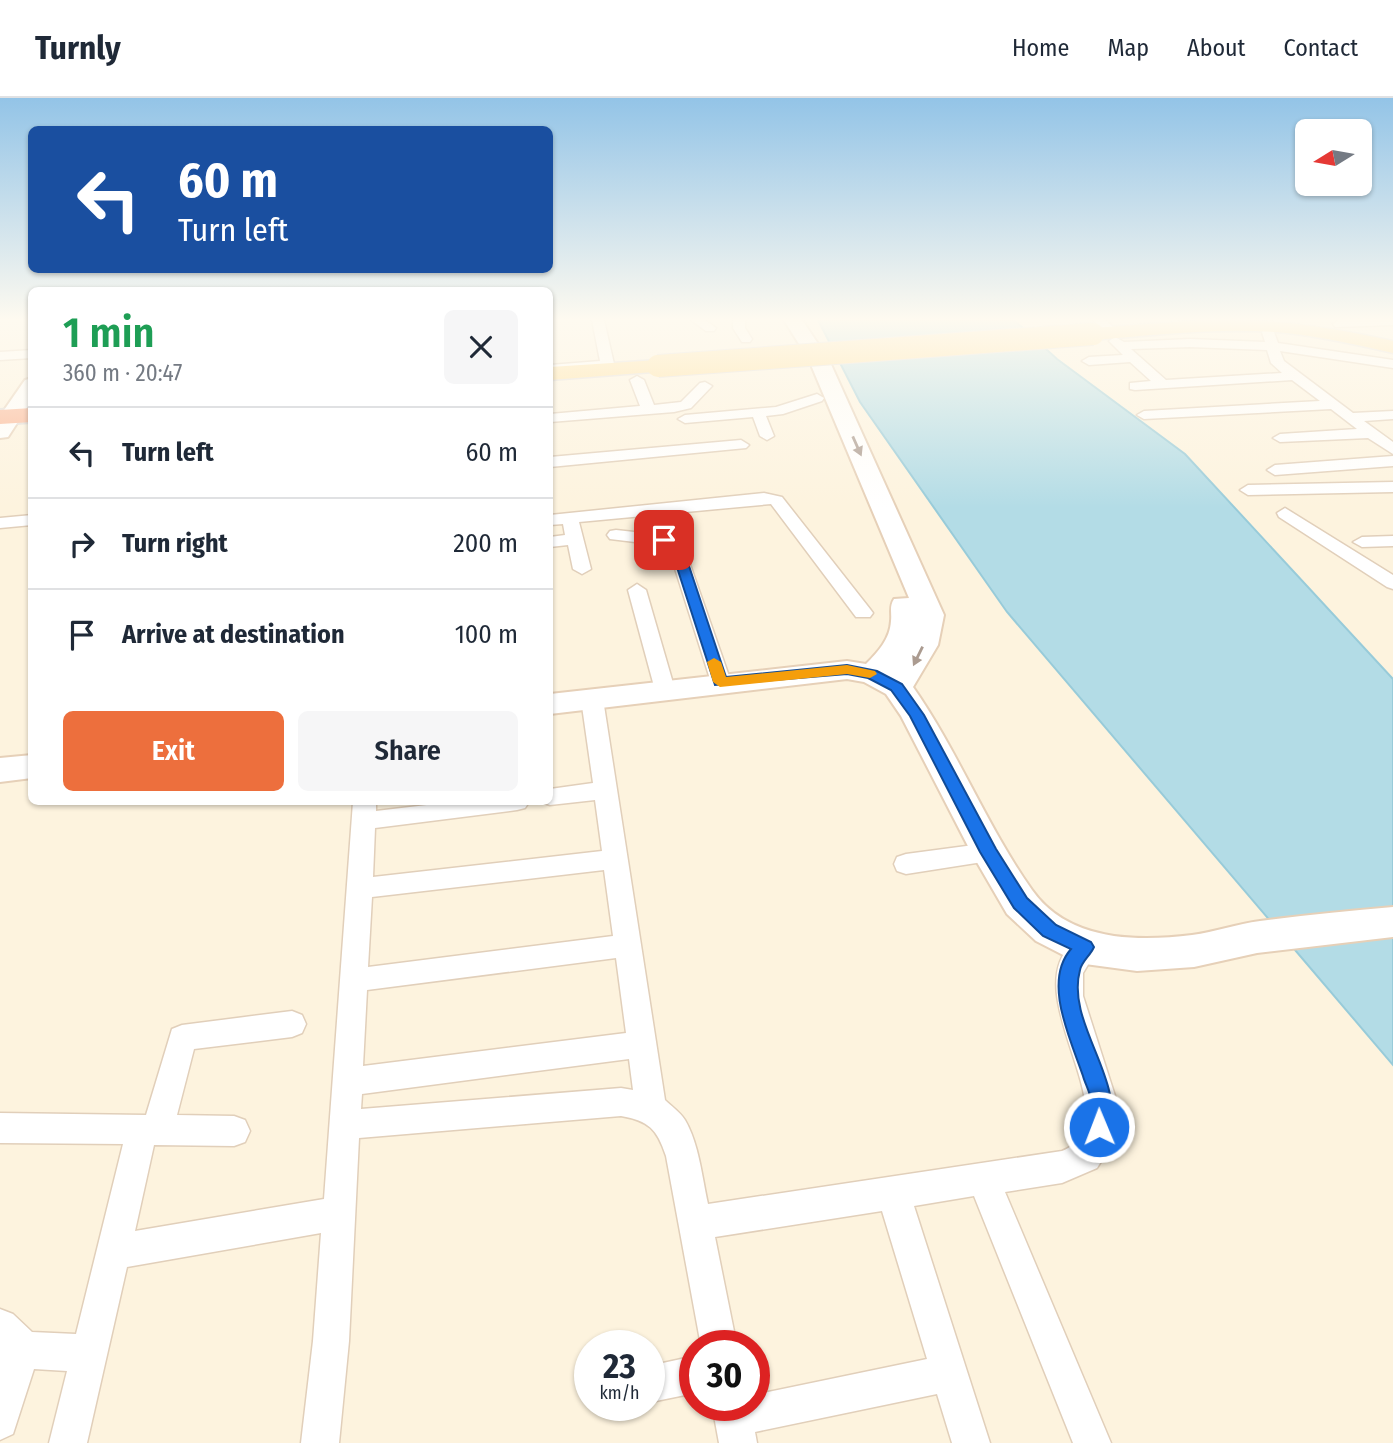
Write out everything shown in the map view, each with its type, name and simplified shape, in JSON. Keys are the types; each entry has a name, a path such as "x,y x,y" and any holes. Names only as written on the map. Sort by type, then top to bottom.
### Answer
{"street":[{"path":"638,383 649,411"},
{"path":"810,383 902,598 907,616 906,630 887,660 884,681"},
{"path":"829,383 930,615 929,631 912,667 884,681"},
{"path":"1132,383 1165,414"},
{"path":"1143,383 1180,383"},
{"path":"1208,383 1241,410"},
{"path":"1274,383 1304,406"},
{"path":"1303,383 1393,449"},
{"path":"553,418 649,411 686,405 705,386"},
{"path":"12,417 28,391"},
{"path":"685,419 778,411 817,398"},
{"path":"1144,415 1333,405"},
{"path":"1258,409 1285,437 1372,433"},
{"path":"758,413 767,436"},
{"path":"1350,417 1393,415"},
{"path":"553,462 741,444"},
{"path":"1275,470 1393,461"},
{"path":"1349,464 1393,487"},
{"path":"1248,491 1393,487"},
{"path":"553,520 764,498 776,499 863,612"},
{"path":"1285,513 1393,583"},
{"path":"570,518 582,569"},
{"path":"0,523 28,520"},
{"path":"616,536 664,540 679,554 720,682"},
{"path":"553,542 575,539"},
{"path":"1362,541 1393,541"},
{"path":"637,590 665,690"},
{"path":"553,704 720,682 847,670 884,681 916,715 989,852 1020,903 1050,930 1085,947 1138,955 1194,951 1257,937 1393,922"},
{"path":"592,699 651,1107"},
{"path":"0,770 28,766"},
{"path":"553,797 605,790"},
{"path":"320,1443 331,1341 364,811 466,805"},
{"path":"906,864 989,852"},
{"path":"359,889 615,859"},
{"path":"354,980 628,945"},
{"path":"695,1223 1062,1167 1086,1157 1097,1144 1102,1102 1069,996 1069,973 1074,958 1085,947"},
{"path":"68,1443 113,1252 150,1130 182,1038 292,1024"},
{"path":"348,1082 642,1044"},
{"path":"344,1125 621,1102 651,1107 673,1129 682,1156 716,1330"},
{"path":"0,1128 234,1131"},
{"path":"983,1179 1092,1443"},
{"path":"893,1192 971,1443"},
{"path":"113,1252 339,1213"},
{"path":"0,1421 11,1337 46,1355 90,1351"},
{"path":"734,1422 950,1373"}],"water":[{"path":"850,383 1089,383 1185,454 1393,679 1393,1065 1007,612 860,402"}],"slow traffic":[{"path":"714,662 720,682 847,670 870,674"}],"route":[{"path":"664,540 679,554 720,682 847,670 872,674 897,687 916,715 989,852 1020,903 1050,930 1085,947 1074,958 1069,973 1069,996 1102,1102 1099,1127"}]}
